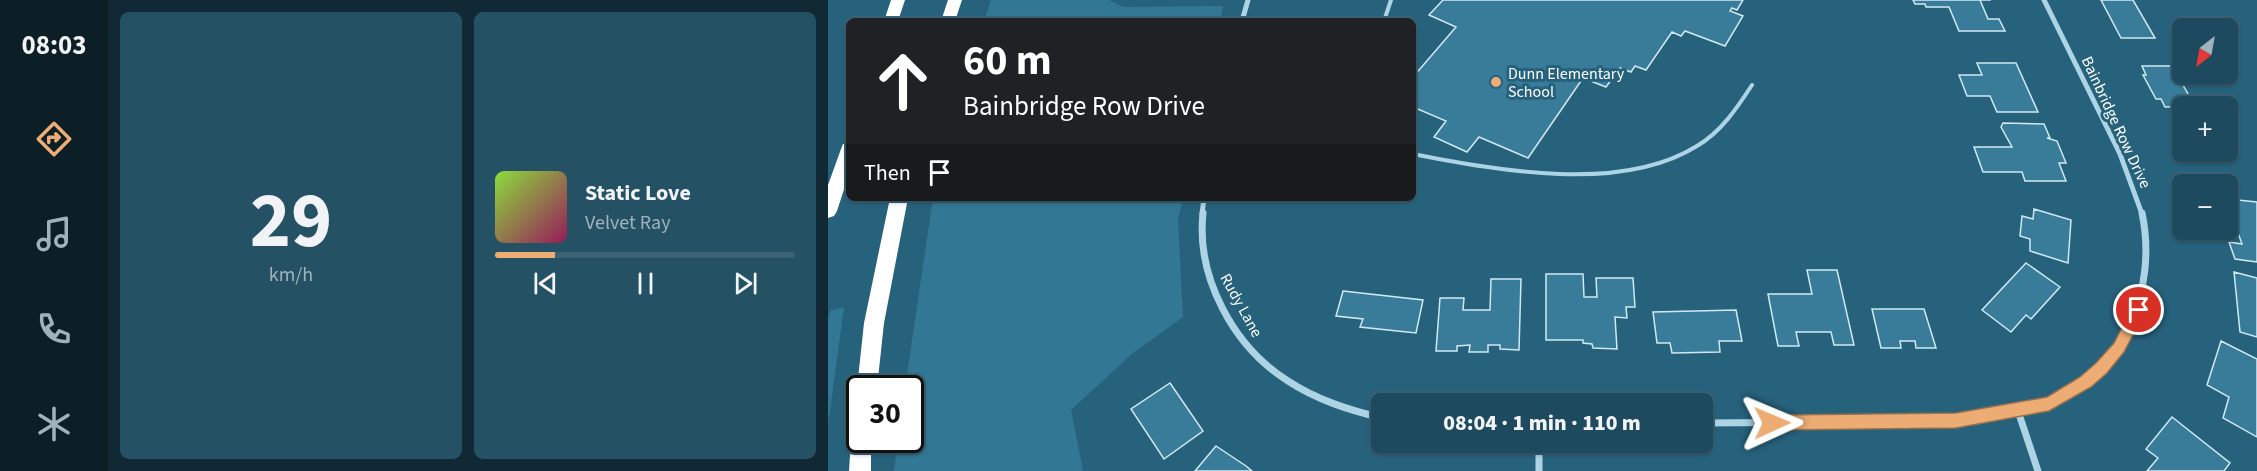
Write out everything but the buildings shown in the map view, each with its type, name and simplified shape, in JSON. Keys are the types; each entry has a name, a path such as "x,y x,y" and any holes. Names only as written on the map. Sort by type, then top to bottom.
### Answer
{"highway":[{"path":"892,18 898,0"},
{"path":"949,18 954,0"},
{"path":"828,211 846,158"},
{"path":"868,375 874,323 898,201"},
{"path":"860,471 861,453"}],"street":[{"path":"1243,18 1248,0"},
{"name":"Bainbridge Row Drive","path":"2018,411 2049,404 2085,382 2101,368 2130,330 2141,300 2147,267 2144,223 2133,184 2044,0"},
{"name":"Rudy Lane","path":"1204,201 1200,240 1211,283 1247,345 1277,374 1302,389 1330,403 1371,415"},
{"path":"1713,423 1956,421 2018,411 2038,471"},
{"path":"1539,453 1539,471"}],"lane":[{"path":"1385,18 1391,0"},
{"path":"1416,154 1529,173 1599,171 1644,166 1687,152 1712,136 1733,116 1752,85"}],"shaded area":[{"path":"991,0 1109,0 1124,7 1223,6 1221,18 985,18"},
{"path":"933,201 1182,201 1178,219 1183,317 1133,353 1071,410 1083,471 894,471 896,453 924,453 924,375 907,375"},
{"path":"844,307 828,425 828,319 830,311"}],"place":[{"name":"Dunn Elementary School","path":"1496,82"}],"route":[{"path":"1772,423 1956,421 2049,404 2085,382 2101,368 2119,348 2139,310"}]}
